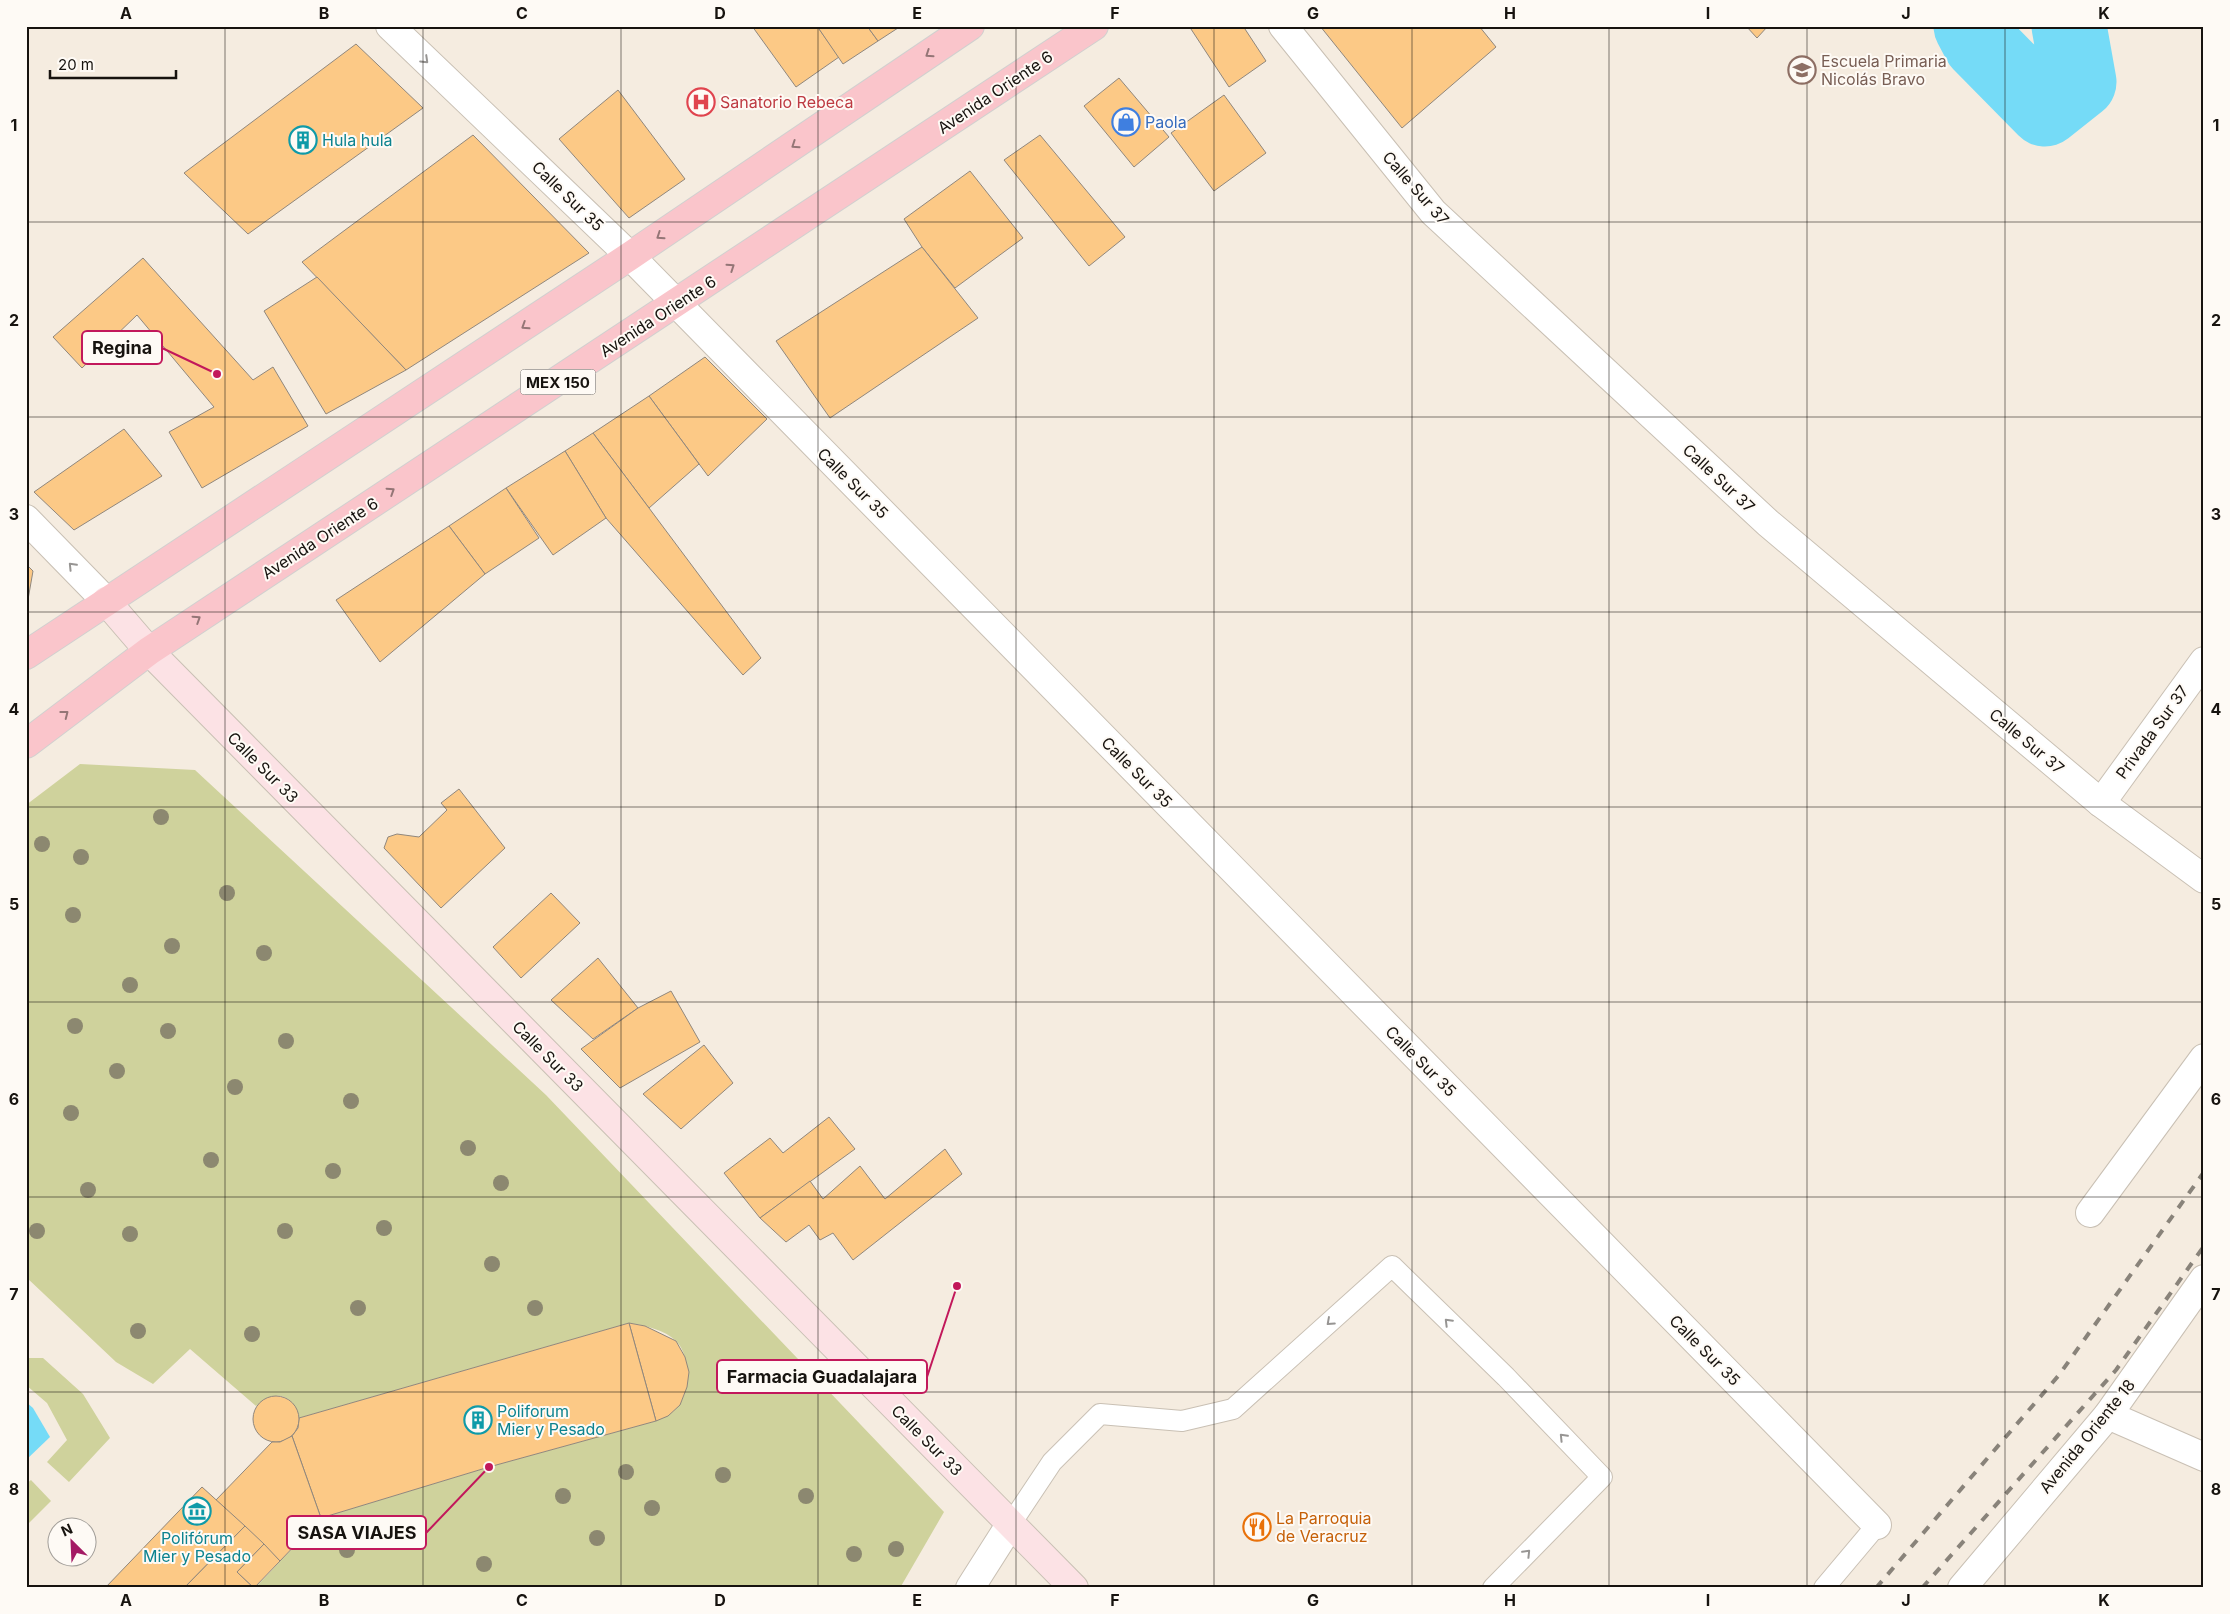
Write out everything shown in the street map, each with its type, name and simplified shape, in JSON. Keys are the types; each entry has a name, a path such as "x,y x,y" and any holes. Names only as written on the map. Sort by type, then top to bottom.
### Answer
{"main road":[{"path":"26,655 630,256 970,26"},
{"name":"Avenida Oriente 6","path":"26,744 149,651 677,304 1094,26"}],"street":[{"name":"Calle Sur 35","path":"390,26 630,256 1878,1525"},
{"name":"Calle Sur 37","path":"1283,26 1433,212 1768,523 2101,803 2204,878"},
{"name":"Calle Sur 33","path":"26,519 106,602 149,651 1074,1588"},
{"name":"Privada Sur 37","path":"2101,803 2204,661"},
{"path":"2090,1214 2204,1058"},
{"name":"Avenida Oriente 18","path":"1962,1588 2108,1415 2204,1279"},
{"path":"2108,1415 2204,1457"},
{"path":"970,1588 1010,1525"}],"lane":[{"path":"1010,1525 1052,1462 1100,1414 1182,1421 1233,1409 1392,1266 1506,1377 1602,1477 1492,1588"},
{"path":"1824,1588 1878,1525"}],"green space":[{"path":"80,764 195,770 546,1095 944,1512 900,1588 255,1588 321,1518 489,1467 665,1417 676,1409 682,1400 687,1383 686,1364 681,1347 671,1337 654,1329 629,1323 299,1418 292,1403 282,1396 270,1397 256,1406 190,1349 153,1384 116,1362 26,1277 26,805"},
{"path":"26,1358 43,1358 83,1394 110,1438 69,1482 47,1462 67,1440 47,1403 26,1385"},
{"path":"31,1480 51,1501 26,1526 26,1484"}],"water":[{"path":"26,1402 33,1408 50,1437 26,1460"}],"building":[{"path":"752,26 817,26 839,57 796,87"},
{"path":"817,26 867,26 878,41 843,64"},
{"path":"867,26 901,26 878,41"},
{"path":"1189,26 1243,26 1266,61 1229,87"},
{"path":"1320,26 1479,26 1496,47 1402,128"},
{"path":"1746,26 1768,26 1757,38"},
{"name":"Hula hula","path":"356,44 423,108 248,234 184,173"},
{"name":"Paola","path":"1119,78 1169,137 1134,167 1084,106"},
{"path":"618,90 685,179 629,218 559,139"},
{"path":"1224,95 1266,153 1214,191 1171,133"},
{"path":"473,135 589,253 406,370 302,262"},
{"path":"1040,135 1125,237 1089,266 1004,160"},
{"path":"970,171 1023,238 955,288 922,247 904,219"},
{"path":"922,247 978,318 830,418 776,341"},
{"path":"143,258 253,380 273,367 308,426 202,488 169,432 214,407 137,315 82,368 53,337"},
{"path":"317,277 406,370 326,414 264,311"},
{"path":"705,357 767,419 708,476 649,396"},
{"path":"649,396 699,464 649,508 593,433"},
{"path":"124,429 162,476 74,530 34,492"},
{"path":"593,433 761,658 743,675 606,518 565,451"},
{"path":"565,451 606,518 553,555 506,488"},
{"path":"506,488 539,538 485,574 449,526"},
{"path":"449,526 485,574 380,662 336,600"},
{"path":"26,564 33,571 26,611"},
{"path":"459,789 505,848 441,908 384,848 388,837 397,834 419,837 447,810 441,803"},
{"path":"551,893 580,923 521,978 493,947"},
{"path":"598,958 638,1008 593,1039 551,1000"},
{"path":"671,991 700,1042 620,1088 581,1049 638,1008"},
{"path":"704,1045 733,1083 681,1129 643,1094"},
{"path":"829,1117 855,1149 760,1218 724,1173 770,1138 783,1153"},
{"path":"945,1149 962,1174 853,1260 833,1233 820,1240 809,1225 786,1242 760,1218 810,1181 823,1199 860,1166 885,1199"},
{"path":"629,1323 645,1326 676,1341 685,1357 689,1372 687,1387 680,1405 668,1416 656,1421"},
{"name":"Poliforum Mier y Pesado","path":"629,1323 656,1421 489,1467 321,1518 292,1436 298,1428 299,1418"},
{"path":"281,1396 293,1402 298,1410 298,1428 293,1436 285,1441 271,1442 259,1436 254,1428 253,1414 259,1402 267,1397"},
{"path":"292,1436 321,1518 280,1561 216,1500 272,1442 280,1442"},
{"path":"202,1487 245,1526 184,1588 105,1588"},
{"path":"245,1526 264,1544 237,1572 254,1588 184,1588"},
{"path":"264,1544 280,1561 254,1588 237,1572"}],"waterway":[{"path":"1971,26 1980,43 2045,109 2079,82 2069,26"}],"railway":[{"path":"1876,1588 2059,1375 2204,1172"},
{"path":"1922,1588 2116,1370 2204,1246"}],"place":[{"name":"Escuela Primaria Nicolás Bravo","path":"1802,70"},
{"name":"Sanatorio Rebeca","path":"701,102"},
{"name":"Paola","path":"1126,122"},
{"name":"Hula hula","path":"303,140"},
{"name":"Regina","path":"217,374"},
{"name":"Farmacia Guadalajara","path":"957,1286"},
{"name":"Poliforum Mier y Pesado","path":"478,1420"},
{"name":"SASA VIAJES","path":"489,1467"},
{"name":"Polifórum Mier y Pesado","path":"197,1511"},
{"name":"La Parroquia de Veracruz","path":"1257,1527"}]}
